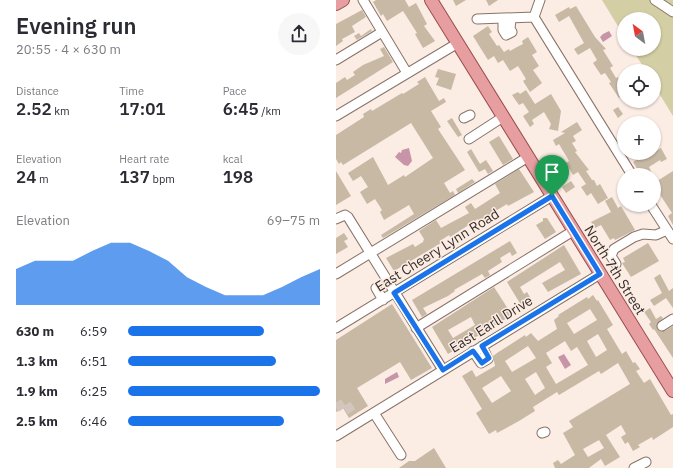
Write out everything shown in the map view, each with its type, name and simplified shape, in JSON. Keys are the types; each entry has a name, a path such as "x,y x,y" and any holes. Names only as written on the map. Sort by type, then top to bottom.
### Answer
{"main road":[{"path":"336,4 343,0"},
{"name":"North 7th Street","path":"431,0 673,391"}],"street":[{"path":"363,0 407,73"},
{"path":"534,18 540,0"},
{"path":"655,0 673,12"},
{"path":"477,19 534,18"},
{"path":"534,18 628,168"},
{"path":"336,60 382,32"},
{"path":"336,116 458,43"},
{"path":"469,139 503,117"},
{"path":"336,274 528,157"},
{"name":"East Cheery Lynn Road","path":"336,328 344,319 383,300 552,196"},
{"path":"655,212 673,239"},
{"path":"336,219 345,215 348,218 443,370"},
{"path":"616,264 611,256 614,249 634,236 643,234 656,235 667,230"},
{"path":"416,328 573,231"},
{"name":"East Earll Drive","path":"336,436 356,419 374,413 600,274"},
{"path":"376,288 383,300"},
{"path":"662,326 673,319"},
{"path":"473,351 481,363 488,359 482,346"},
{"path":"374,413 401,456"},
{"path":"634,468 646,462"}],"shaded area":[{"path":"602,0 673,0 673,116 661,96 661,64 642,64 636,56 661,56 661,12 617,12 617,25"},
{"path":"609,31 612,36 603,42 600,37"},
{"path":"409,148 412,161 408,166 404,165 395,157 399,152 401,153 402,150"},
{"path":"564,354 571,365 565,369 558,357"},
{"path":"397,372 399,377 385,384 385,379"}],"building":[{"path":"376,0 405,0 409,7 416,3 427,24 424,26 435,41 423,48 415,34 417,33 403,11 387,21 383,14 381,16 373,2"},
{"path":"453,0 466,0 456,6"},
{"path":"486,0 498,0 489,6"},
{"path":"576,6 595,37 606,49 603,50 613,66 610,68 617,78 617,95 609,83 611,82 605,73 601,75 593,63 597,60 590,48 578,55 574,49 584,43 569,16 559,22 555,15 569,7 570,9"},
{"path":"362,10 366,17 352,26 355,32 342,39 343,41 336,46 336,24"},
{"path":"488,26 492,32 489,34 497,46 499,45 504,52 509,49 510,51 523,44 522,41 528,37 537,52 532,55 539,66 533,70 542,83 530,92 523,81 526,79 518,66 510,71 503,60 498,63 494,56 488,60 473,36"},
{"path":"371,29 372,31 357,40 354,36 359,33 361,36"},
{"path":"384,47 393,62 336,98 336,83 345,77 347,80 355,75 353,72 363,65 384,56 380,49"},
{"path":"438,69 456,74 451,90 436,85 439,78 435,77"},
{"path":"425,77 439,101 444,98 446,102 431,111 441,127 438,129 465,170 444,183 450,193 453,191 455,195 383,238 381,235 414,214 409,205 384,220 380,212 382,210 375,199 367,204 360,192 368,187 361,176 353,181 348,173 373,157 388,185 404,175 405,177 433,158 411,123 343,165 341,162 339,164 336,159 336,135 364,117 363,114 371,109 372,111 402,93 403,94 419,84 417,82"},
{"path":"526,90 535,104 551,94 561,111 558,131 549,129 551,124 544,112 532,120 534,124 530,127 523,116 529,112 523,103 519,105 512,95 518,92 520,94"},
{"path":"619,108 623,114 617,116 613,110"},
{"path":"452,118 462,135 458,137 447,121"},
{"path":"577,122 582,130 573,136 576,141 572,143 577,151 575,152 589,170 586,171 592,180 594,180 597,186 600,184 608,198 598,204 591,193 587,196 581,187 586,184 578,172 573,175 566,163 569,161 559,144 556,146 553,140 565,133 561,132"},
{"path":"499,136 513,159 503,165 489,142"},
{"path":"661,148 667,159 661,162 660,160"},
{"path":"471,149 480,164 486,160 493,171 488,174 485,169 479,172 467,152"},
{"path":"636,160 660,160 650,168 637,168 633,162"},
{"path":"519,169 534,192 508,206 507,204 479,221 478,219 450,237 449,235 440,241 441,243 394,271 386,258 413,244 415,247 423,242 424,239 419,231 436,220 441,228 469,213 465,207 471,203 475,209 500,193 495,184"},
{"path":"336,171 351,196 336,205"},
{"path":"673,171 673,225 668,216 672,213 661,196 661,179"},
{"path":"472,179 475,182 458,193 456,189"},
{"path":"571,181 575,187 566,193 562,187"},
{"path":"612,197 617,206 617,212 624,212 635,230 615,240 614,238 610,240 601,225 595,228 591,222 611,212 605,201"},
{"path":"543,218 547,218 556,232 545,239 536,225 543,221"},
{"path":"344,233 348,239 344,241 348,247 336,254 336,238"},
{"path":"510,241 517,253 512,256 510,252 500,258 502,262 488,271 490,275 485,278 482,274 454,290 455,291 448,296 423,308 427,314 422,317 412,300"},
{"path":"648,243 659,261 631,277 622,263 625,262 623,258"},
{"path":"564,245 581,274 548,292 542,283 565,270 560,262 520,287 524,294 527,292 531,299 521,305 507,282"},
{"path":"660,274 669,291 673,288 673,308 666,298 654,306 650,300 662,293 654,278"},
{"path":"494,287 512,315 448,354 432,327","holes":["471,317 475,325 453,338 448,330"]},
{"path":"593,295 597,301 598,300 613,325 607,329 622,354 626,351 633,363 635,362 640,369 636,371 644,383 650,379 671,415 673,414 673,427 653,440 652,437 638,445 640,447 633,451 628,442 625,444 621,437 626,434 621,425 606,435 620,457 605,466 601,459 589,468 555,468 553,463 558,460 561,464 575,455 563,433 573,427 569,421 630,384 618,363 601,374 599,371 559,395 557,392 533,407 535,411 519,421 497,433 496,430 489,434 476,413 482,409 462,376 472,370 476,377 495,366 493,356 525,335 526,337 531,333 538,341 557,329 554,320 559,316 558,315 587,297 588,299","holes":["590,309 597,320 574,334 567,323","598,334 607,350 596,357 587,341","565,341 571,351 577,347 588,365 556,384 546,367 552,363 546,353","528,346 536,358 512,372 505,361","536,372 545,388 535,395 525,379","501,376 511,391 492,403 482,388","599,440 604,448 588,457 583,449"]},
{"path":"392,304 432,368 411,380 400,362 357,388 368,406 349,418 343,408 336,412 336,340"},
{"path":"650,308 656,319 661,316 663,318 657,324 659,331 665,331 673,326 673,358 654,329 653,330 649,324 651,322 644,312"},
{"path":"434,448 446,468 399,468 409,461 415,461"}],"tunnel":[{"path":"336,408 345,402 354,415"}],"route":[{"path":"552,196 600,274 482,346 489,358 482,363 473,351 443,370 394,293 552,196"}]}
